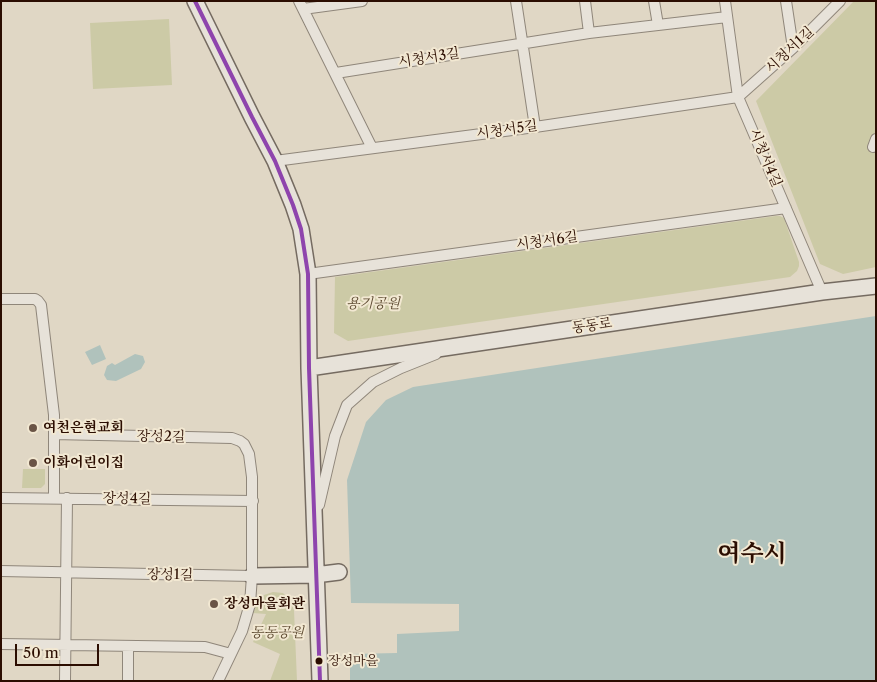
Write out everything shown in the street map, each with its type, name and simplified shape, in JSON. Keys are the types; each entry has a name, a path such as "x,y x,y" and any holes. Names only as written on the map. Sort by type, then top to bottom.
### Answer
{"street":[{"path":"195,1 275,161 301,229 308,274 309,368 320,681"},
{"path":"362,1 301,5 372,148"},
{"path":"516,1 535,127"},
{"path":"585,1 589,33"},
{"path":"654,1 658,25"},
{"name":"시청서4길","path":"725,1 738,97 822,292"},
{"path":"786,1 793,48"},
{"name":"시청서1길","path":"738,97 793,48 840,1"},
{"path":"522,43 727,17"},
{"name":"시청서3길","path":"336,73 522,43"},
{"name":"시청서5길","path":"275,161 535,127 738,97"},
{"name":"시청서6길","path":"308,274 786,208"},
{"name":"동동로","path":"309,368 822,292 876,286"},
{"path":"1,299 34,299 41,305 54,415 54,498"},
{"path":"314,526 326,468 335,436 347,405 373,382 400,368 451,347"},
{"name":"장성2길","path":"54,434 232,438 240,441 246,449 251,463 253,500 250,604 242,631 218,681"},
{"name":"장성4길","path":"1,498 253,500"},
{"path":"65,681 67,498"},
{"name":"장성1길","path":"1,571 252,576 316,575 339,572"},
{"path":"1,644 205,647 231,654"},
{"path":"128,646 128,681"}],"green space":[{"path":"854,1 876,1 876,267 843,274 820,264 756,101"},
{"path":"169,19 172,85 93,89 90,23"},
{"name":"용기공원","path":"776,216 784,218 799,262 797,271 790,277 348,341 334,333 335,277"},
{"path":"23,469 45,469 45,484 41,488 22,488"},
{"name":"동동공원","path":"273,592 283,593 290,600 294,610 297,681 270,681 280,654 253,642 266,614 253,613 258,600 264,595"}],"shaded area":[{"path":"876,316 876,681 350,681 350,654 397,653 397,634 459,631 459,604 351,603 347,480 366,422 386,400 413,387"},
{"path":"100,345 106,359 92,365 85,352"},
{"path":"135,354 143,356 145,362 141,369 116,381 107,380 104,375 107,366 112,363 115,365"}],"transit line":[{"path":"195,1 275,161 301,229 308,274 309,368 320,681"}],"place":[{"name":"여천은현교회","path":"33,428"},
{"name":"이화어린이집","path":"33,463"},
{"name":"장성마을회관","path":"214,604"},
{"name":"장성마을","path":"319,661"}],"district":[{"name":"여수시","path":"752,554"}]}
